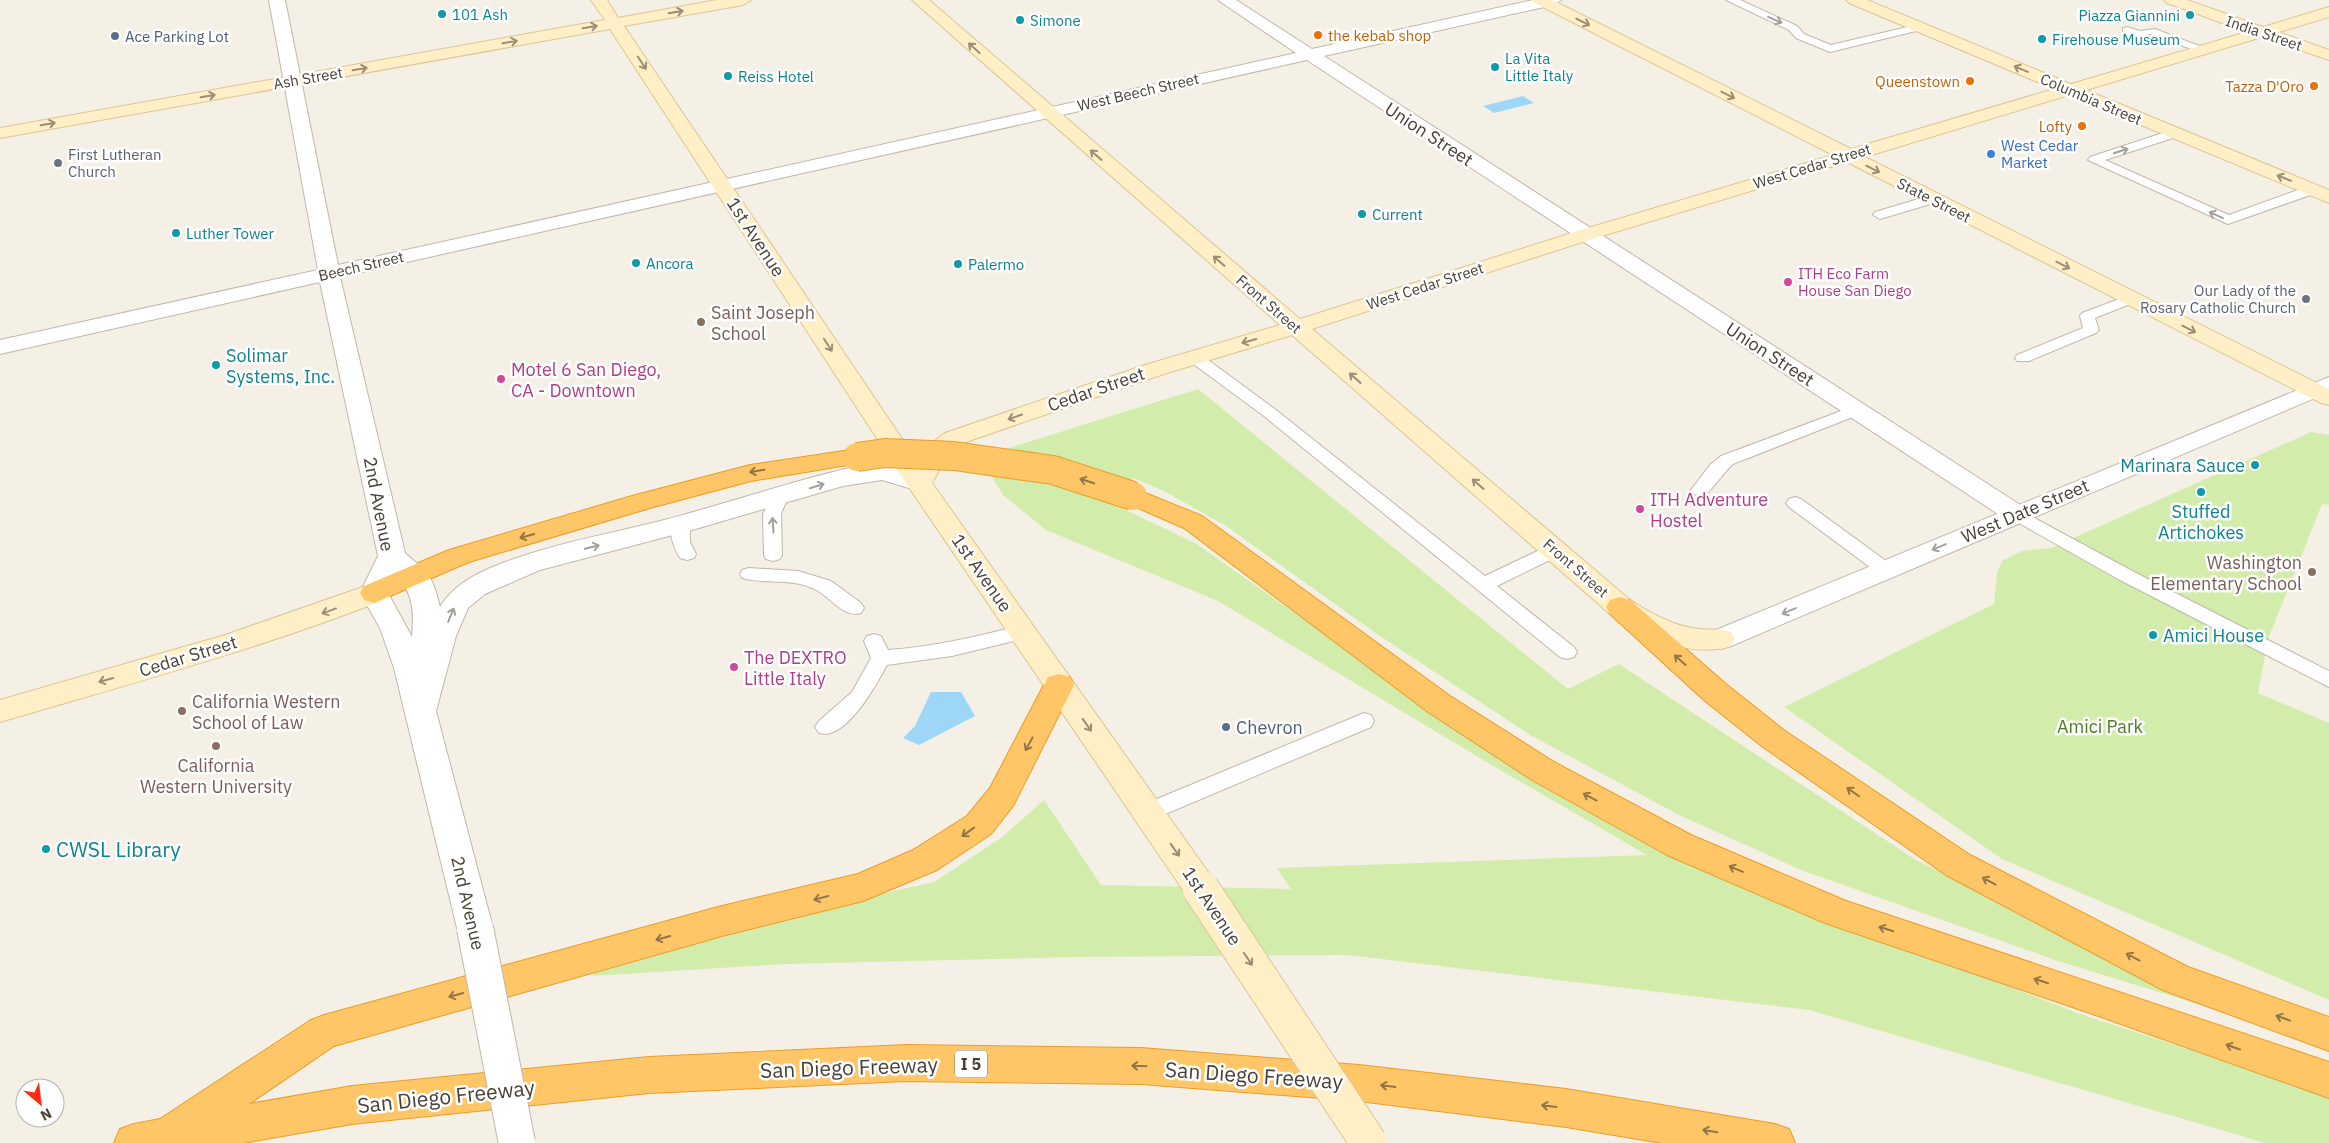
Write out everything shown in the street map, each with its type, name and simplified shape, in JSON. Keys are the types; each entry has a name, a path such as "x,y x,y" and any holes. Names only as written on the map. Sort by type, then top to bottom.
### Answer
{"highway":[{"path":"374,592 459,556 750,472 885,453 954,456 1053,470 1133,496 1193,522 1439,704 1543,771 1679,844 1836,913 2087,996 2329,1080"},
{"path":"1620,606 1716,693 1774,739 1958,865 2176,979 2329,1034"},
{"path":"150,1140 324,1032 722,921 864,887 925,860 979,824 1002,797 1059,685"},
{"name":"San Diego Freeway","path":"150,1140 352,1105 649,1075 906,1063 1141,1066 1359,1083 1566,1108 1775,1143"}],"main road":[{"name":"1st Avenue","path":"599,0 919,483 1201,889 1369,1143"},
{"name":"Ash Street","path":"0,133 743,0"},
{"name":"Front Street","path":"920,0 1047,113 1620,606 1653,626 1682,637 1707,642 1721,639"},
{"name":"Columbia Street","path":"1854,0 2329,197"},
{"name":"India Street","path":"2172,0 2329,55"},
{"name":"State Street","path":"1546,1 2130,299 2323,391"},
{"name":"West Cedar Street","path":"1296,327 1585,235 2329,12"},
{"name":"Cedar Street","path":"919,483 928,462 941,446 954,438 1194,357 1296,327"},
{"name":"Cedar Street","path":"0,711 272,631 332,610 374,592"}],"street":[{"name":"2nd Avenue","path":"277,0 294,80 329,273 392,556 374,592 386,608 397,633 420,712 475,928 518,1143"},
{"name":"Union Street","path":"1226,0 2016,514"},
{"name":"West Beech Street","path":"722,185 1546,1"},
{"name":"Beech Street","path":"0,347 722,185"},
{"name":"West Date Street","path":"1721,639 2016,514 2323,391"},
{"path":"420,712 449,618 457,602 466,593 517,569 584,549 681,525 847,477 880,471 898,473 919,483"},
{"path":"392,556 414,574 420,582 428,615 420,712"}],"lane":[{"path":"1731,0 1793,28 1800,36 1830,49 1920,27"},
{"path":"2127,30 2140,34 2151,31 2201,50"},
{"path":"2176,134 2094,160 2228,220 2311,190"},
{"path":"1880,215 1932,198"},
{"path":"2023,358 2091,330 2088,316 2130,299"},
{"path":"1194,357 1278,419 1567,652"},
{"path":"1700,490 1716,469 1727,460 1857,410"},
{"path":"773,555 772,514 779,497"},
{"path":"1795,503 1886,570"},
{"name":"Union Street","path":"2016,514 2127,576 2329,680"},
{"path":"681,525 681,542 687,554"},
{"path":"1484,584 1555,550"},
{"path":"750,574 791,575 824,586 854,608"},
{"path":"826,727 859,697 877,649 901,657 952,649 1023,632"},
{"path":"1148,812 1364,721"}],"green space":[{"path":"1198,389 1568,689 1619,664 1916,860 2262,1024 2058,961 1801,870 1679,815 1530,735 1374,632 1226,526 1162,490 1133,478 1111,503 1195,543 1506,761 1661,850 2077,1013 2329,1095 2329,1143 2266,1143 1809,1010 1348,955 1077,957 785,964 593,976 591,960 934,882 1001,838 1044,800 1101,885 1291,889 1277,868 1647,855 1495,767 1218,601 1046,530 1003,495 980,457"},
{"name":"Amici Park","path":"2311,432 2329,435 2329,505 2322,504 2268,639 2258,693 2329,723 2329,1000 2002,859 1784,707 1994,604 1997,573 2002,561 2022,551 2051,548"}],"water":[{"path":"1523,96 1534,103 1494,113 1483,106"},
{"path":"931,692 961,692 975,716 919,745 903,738 915,726"}],"place":[{"name":"101 Ash","path":"442,14"},
{"name":"Piazza Giannini","path":"2190,15"},
{"name":"Simone","path":"1020,20"},
{"name":"the kebab shop","path":"1318,35"},
{"name":"Ace Parking Lot","path":"115,36"},
{"name":"Firehouse Museum","path":"2042,39"},
{"name":"La Vita Little Italy","path":"1495,67"},
{"name":"Reiss Hotel","path":"728,76"},
{"name":"Queenstown","path":"1970,81"},
{"name":"Tazza D'Oro","path":"2314,86"},
{"name":"Lofty","path":"2082,126"},
{"name":"West Cedar Market","path":"1991,154"},
{"name":"First Lutheran Church","path":"58,163"},
{"name":"Current","path":"1362,214"},
{"name":"Luther Tower","path":"176,233"},
{"name":"Ancora","path":"636,263"},
{"name":"Palermo","path":"958,264"},
{"name":"ITH Eco Farm House San Diego","path":"1788,282"},
{"name":"Our Lady of the Rosary Catholic Church","path":"2306,299"},
{"name":"Saint Joseph School","path":"701,322"},
{"name":"Solimar Systems, Inc.","path":"216,365"},
{"name":"Motel 6 San Diego, CA - Downtown","path":"501,379"},
{"name":"Marinara Sauce","path":"2255,465"},
{"name":"Stuffed Artichokes","path":"2201,492"},
{"name":"ITH Adventure Hostel","path":"1640,509"},
{"name":"Washington Elementary School","path":"2312,572"},
{"name":"Amici House","path":"2153,635"},
{"name":"The DEXTRO Little Italy","path":"734,667"},
{"name":"California Western School of Law","path":"182,711"},
{"name":"Chevron","path":"1226,727"},
{"name":"California Western University","path":"216,746"},
{"name":"CWSL Library","path":"46,849"}]}
